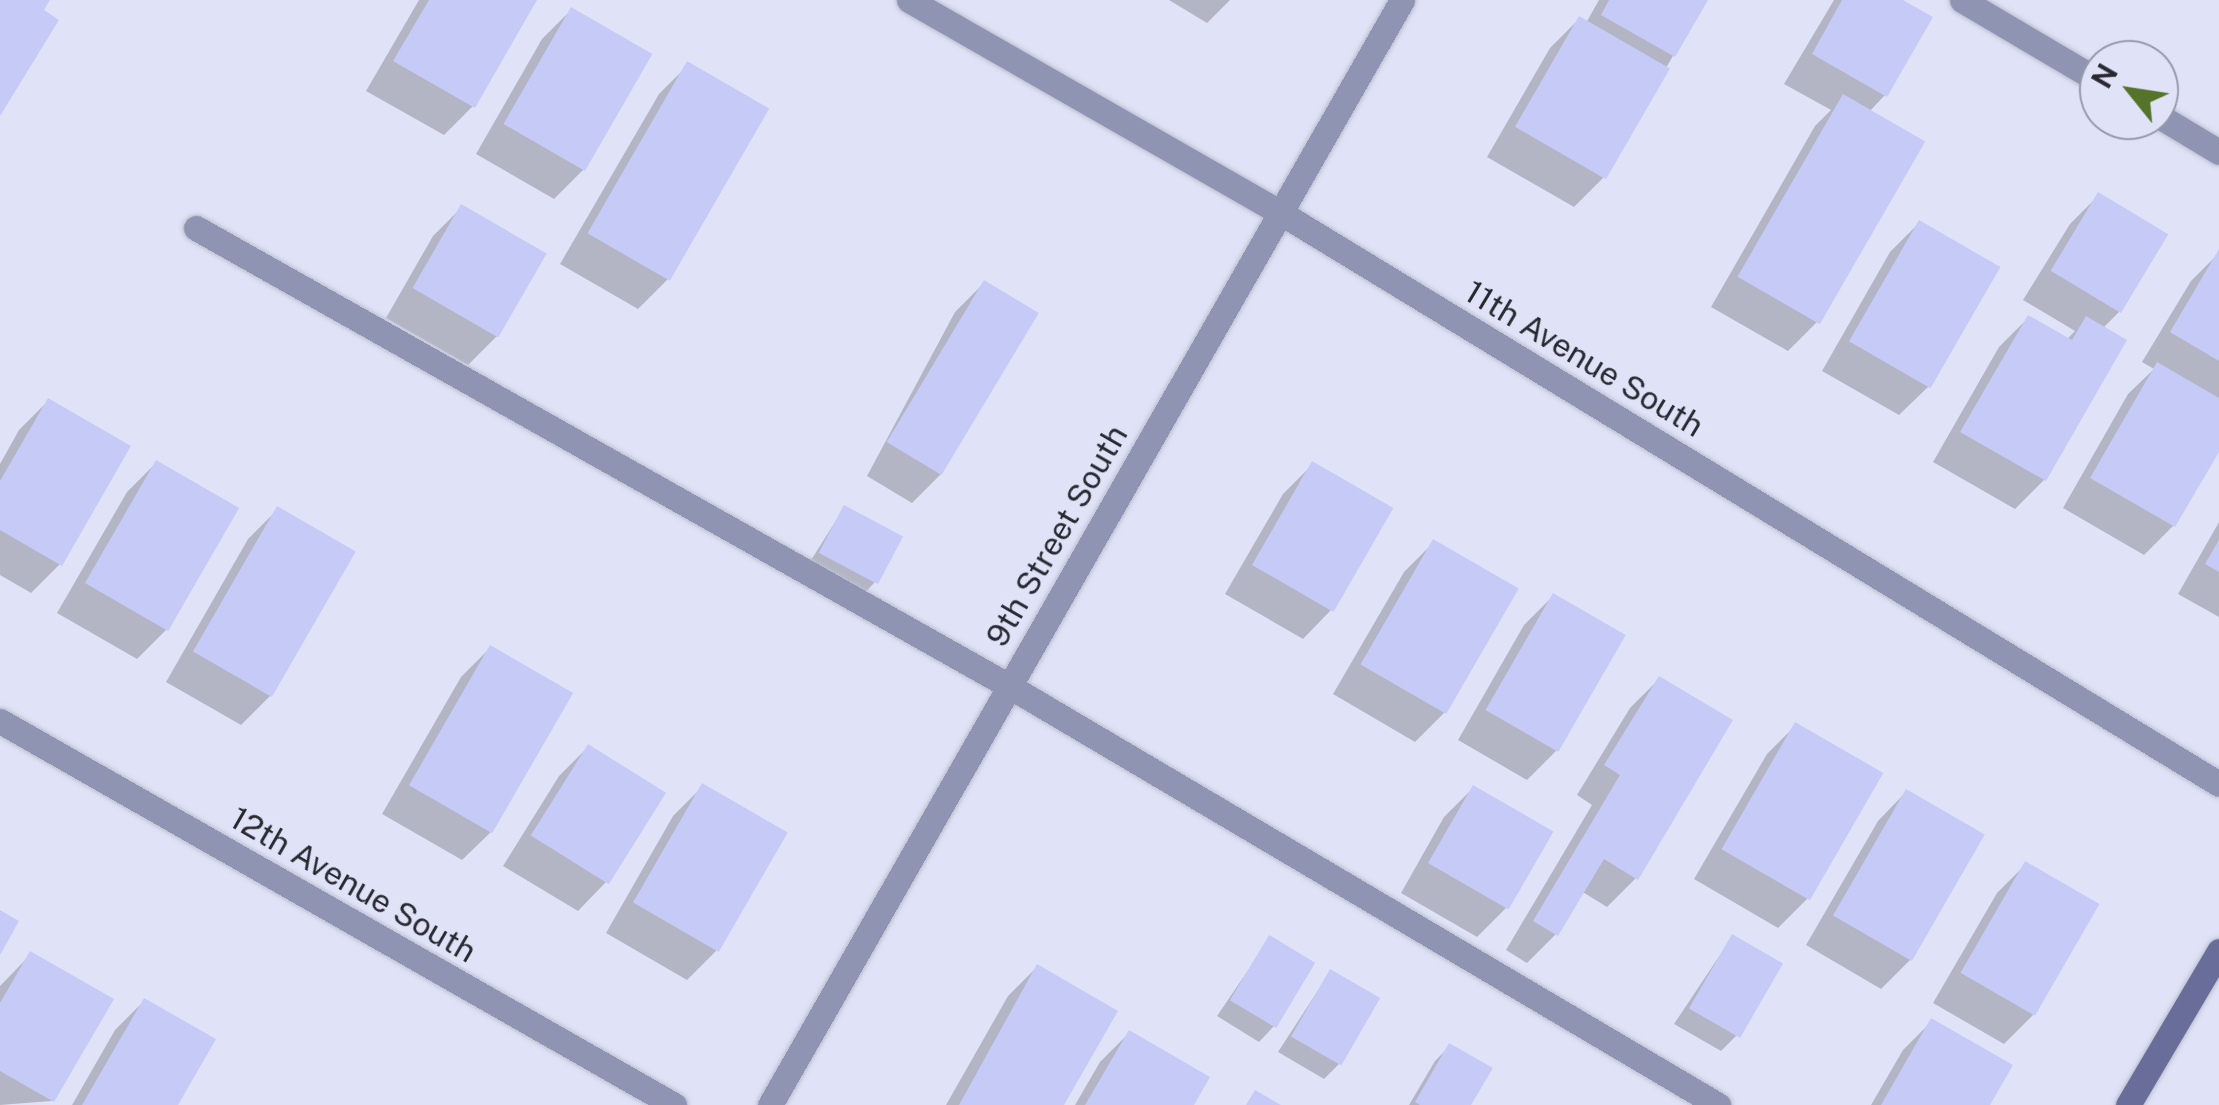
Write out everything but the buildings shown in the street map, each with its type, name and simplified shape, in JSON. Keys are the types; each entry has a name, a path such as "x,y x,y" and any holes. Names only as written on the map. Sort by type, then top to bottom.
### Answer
{"main road":[{"path":"2128,1105 2219,951"}],"street":[{"name":"11th Avenue South","path":"909,0 1280,213 2219,784"},
{"name":"9th Street South","path":"770,1105 1402,0"},
{"path":"1962,0 2079,69"},
{"path":"2179,128 2219,152"},
{"path":"196,228 1009,686 1718,1105"},
{"name":"12th Avenue South","path":"0,722 674,1105"}]}
